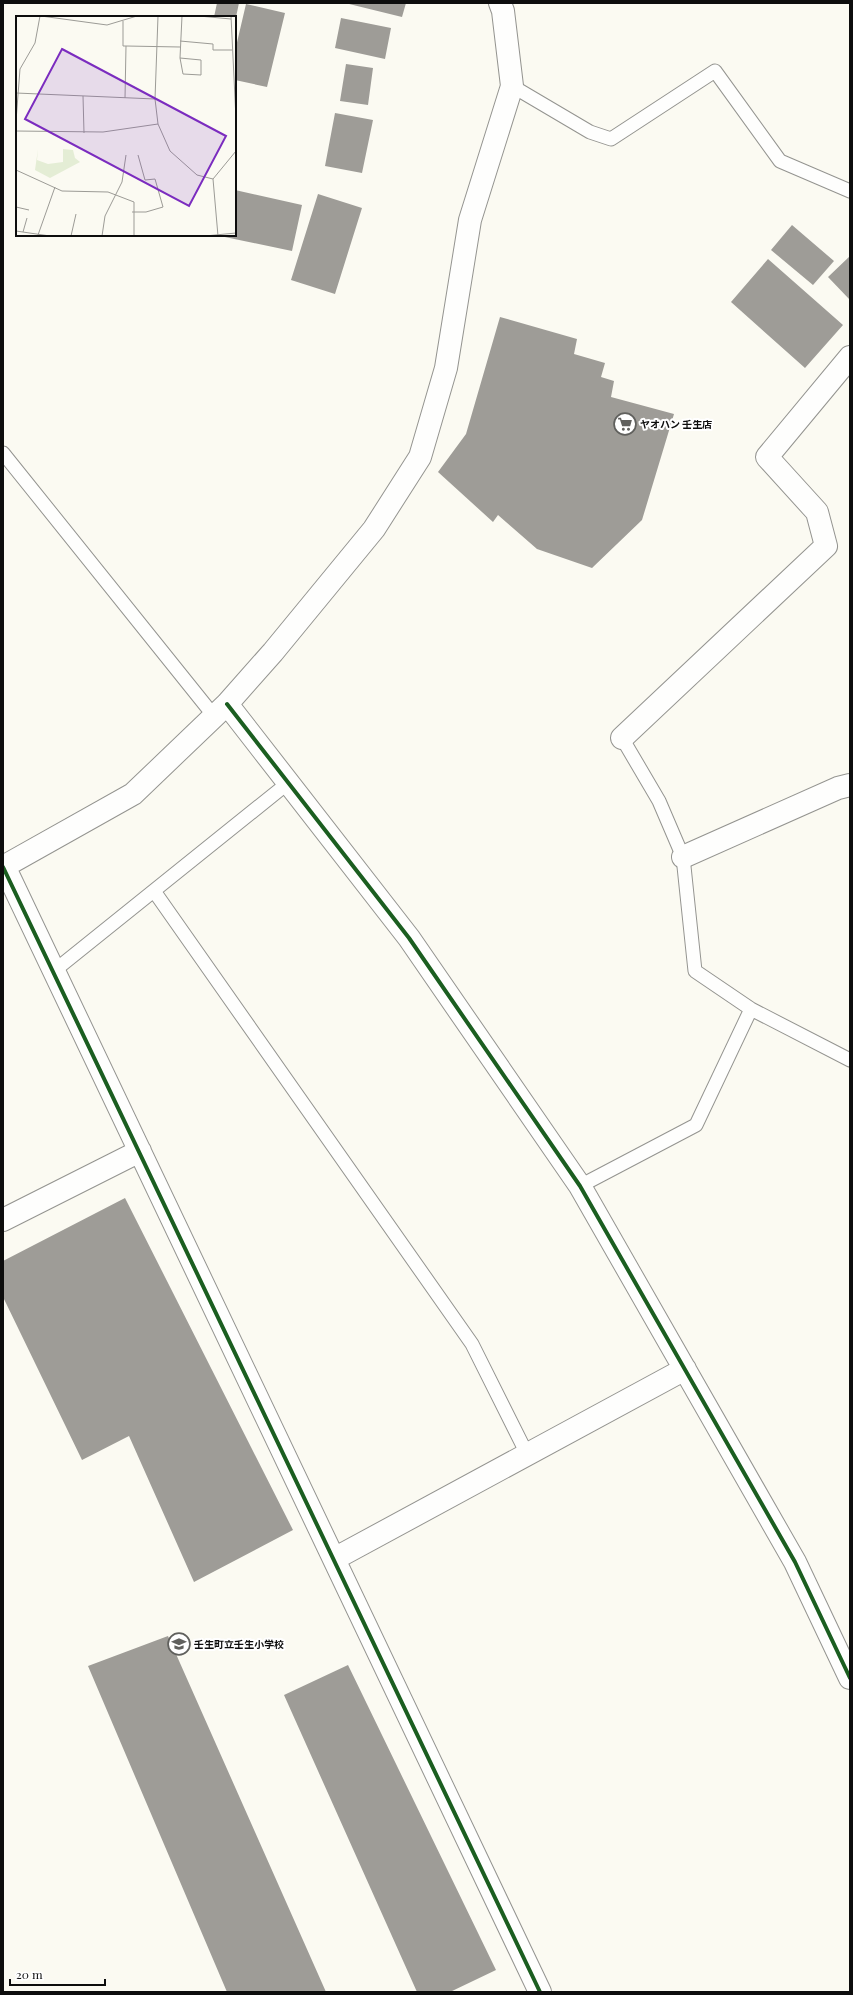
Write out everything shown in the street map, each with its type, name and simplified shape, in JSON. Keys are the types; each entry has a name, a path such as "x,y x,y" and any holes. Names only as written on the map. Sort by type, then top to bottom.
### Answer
{"street":[{"path":"500,3 503,11 512,86 470,220 446,368 420,457 374,529 273,652 220,710 134,794 3,866 540,1992"},
{"path":"622,738 826,546 817,512 767,457 850,357"},
{"path":"220,710 288,783 408,938 580,1186 795,1562 850,1678"},
{"path":"683,857 838,788 850,785"},
{"path":"3,1220 140,1151"},
{"path":"334,1559 685,1369"}],"lane":[{"path":"512,86 590,132 611,140 715,71 780,161 850,191"},
{"path":"3,453 220,710"},
{"path":"622,738 659,801 683,857 695,971 751,1009 850,1060"},
{"path":"54,971 288,783"},
{"path":"154,891 472,1344 527,1454"},
{"path":"580,1186 696,1125 751,1009"}],"building":[{"path":"217,3 239,3 236,17 214,16"},
{"path":"345,3 406,3 402,17"},
{"path":"246,4 285,13 267,87 236,80 236,47"},
{"path":"341,18 391,28 385,59 335,48"},
{"path":"346,64 373,68 368,105 340,101"},
{"path":"335,113 373,120 362,173 325,166"},
{"path":"236,190 302,205 292,251 220,236 236,236"},
{"path":"318,194 362,208 335,294 291,280"},
{"path":"792,225 834,261 813,285 771,250"},
{"path":"850,256 850,300 828,277"},
{"path":"768,259 843,325 805,368 731,302"},
{"path":"500,317 577,339 574,354 605,363 601,377 614,381 611,397 674,414 642,520 592,568 537,549 498,515 493,522 438,472 466,434"},
{"path":"125,1198 293,1530 194,1582 129,1436 82,1460 3,1297 3,1261"},
{"path":"168,1636 326,1992 227,1992 88,1666"},
{"path":"348,1665 496,1970 450,1992 417,1992 284,1695"}],"cycle path":[{"path":"227,704 409,938 580,1186 795,1562 850,1678"},
{"path":"3,867 540,1992"}],"place":[{"name":"ヤオハン 壬生店","path":"625,424"},
{"name":"壬生町立壬生小学校","path":"179,1644"}]}
